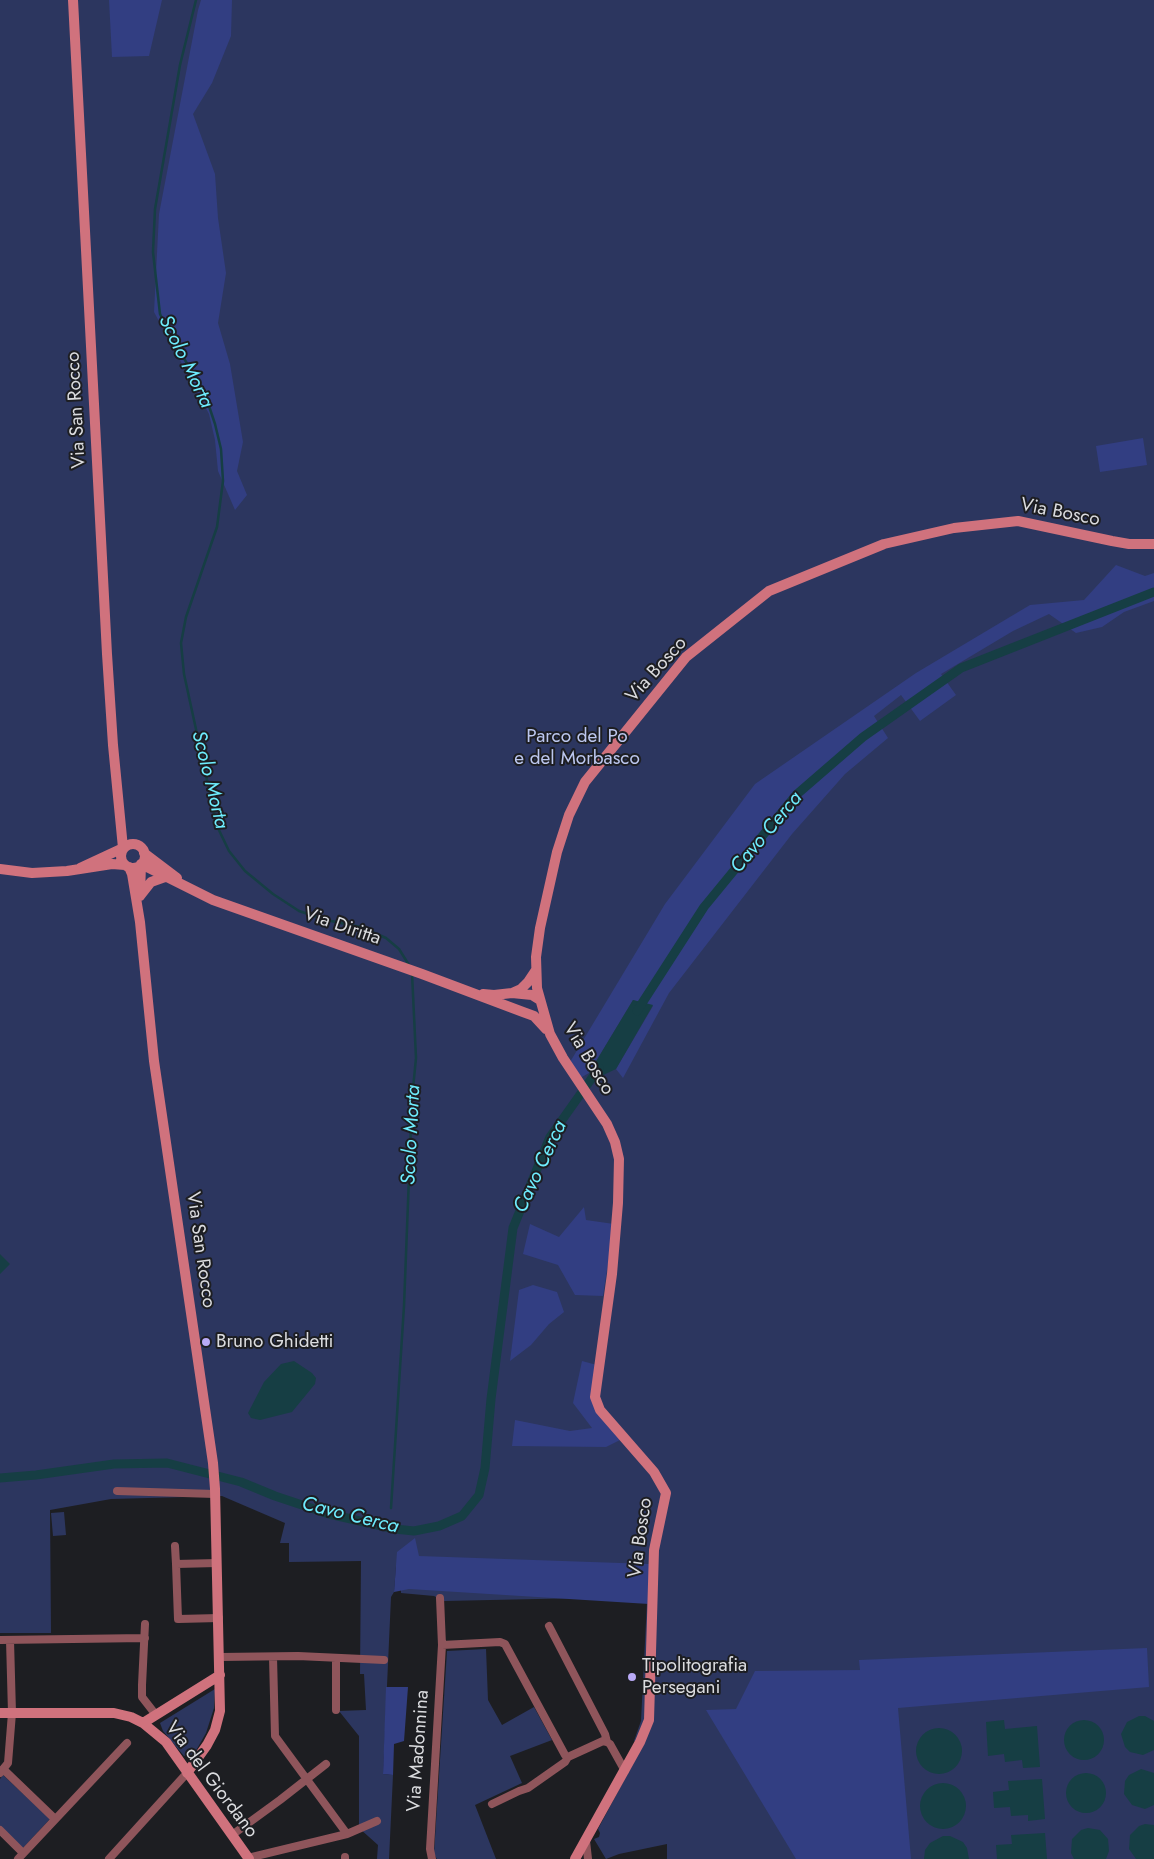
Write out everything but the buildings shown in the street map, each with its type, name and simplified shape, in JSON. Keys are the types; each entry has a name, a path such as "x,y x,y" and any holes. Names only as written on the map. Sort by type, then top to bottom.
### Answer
{"street":[{"name":"Via San Rocco","path":"73,0 112,745 121,818 128,846"},
{"name":"Via Bosco","path":"575,1859 625,1771 649,1720 654,1550 666,1493 654,1472 600,1410 595,1397 612,1274 619,1160 615,1142 607,1124 550,1034 537,988 540,928 557,852 569,815 584,782 686,657 769,592 884,544 954,528 1018,521 1129,544 1154,544"},
{"path":"127,866 121,855 128,846"},
{"path":"0,869 32,873 68,872 128,846 140,846 144,853 141,864 136,867 117,864 80,868"},
{"name":"Via Diritta","path":"144,853 197,894"},
{"name":"Via San Rocco","path":"140,922 141,864"},
{"name":"Via Diritta","path":"141,864 197,894 393,963 523,1012 540,1020 550,1034"},
{"name":"Via San Rocco","path":"127,866 132,874 140,922 154,1061 213,1463 215,1492 220,1711 215,1730 188,1773"},
{"path":"140,896 151,882 165,877"},
{"path":"512,993 521,989 537,969"},
{"name":"Via Diritta","path":"475,993 494,995 512,993 532,996 540,1000"},
{"path":"523,1012 540,1000"},
{"path":"117,1491 215,1492"},
{"path":"175,1546 178,1619 219,1618"},
{"path":"176,1564 217,1563"},
{"name":"Via Madonnina","path":"432,1859 430,1849 442,1645 440,1598"},
{"path":"145,1624 142,1697 156,1716"},
{"path":"549,1626 605,1734 607,1742 625,1771"},
{"path":"0,1640 145,1638"},
{"path":"10,1640 12,1713 8,1763 1,1771 55,1819"},
{"path":"442,1645 500,1642 505,1644 565,1755 568,1757"},
{"path":"220,1657 384,1660"},
{"path":"273,1657 274,1736 347,1834"},
{"path":"336,1658 336,1710"},
{"path":"143,1723 220,1675"},
{"name":"Via del Giordano","path":"0,1713 114,1713 131,1717 143,1723 166,1742 249,1859"},
{"path":"492,1804 519,1790 528,1788 565,1762 568,1757 603,1741 607,1742"},
{"path":"0,1830 21,1856 127,1743"},
{"path":"232,1835 326,1764"},
{"path":"108,1859 188,1773"},
{"path":"249,1859 347,1834 377,1821"},
{"path":"586,1841 588,1859"}],"green space":[{"name":"Parco del Po e del Morbasco","path":"0,0 1154,0 1154,1859 667,1859 667,1844 619,1854 606,1859 594,1839 599,1837 598,1829 643,1745 634,1741 641,1721 647,1602 584,1598 444,1601 434,1596 401,1593 401,1569 396,1566 394,1592 391,1597 383,1774 393,1775 389,1859 377,1859 378,1845 359,1828 359,1736 339,1711 366,1710 364,1674 360,1674 361,1561 289,1562 289,1543 280,1543 285,1523 222,1496 111,1499 50,1510 51,1633 0,1633"},
{"path":"64,1512 66,1535 53,1536 51,1513"},
{"path":"486,1649 488,1700 502,1725 534,1707 552,1740 510,1756 522,1783 475,1805 496,1859 437,1859 434,1854 447,1651"},
{"path":"215,1689 214,1708 206,1733 194,1754 184,1756 163,1731 160,1723"},
{"path":"3,1775 50,1819 22,1849 0,1827 0,1779"}],"shaded area":[{"path":"109,0 162,0 149,56 112,57"},
{"path":"201,0 232,0 231,36 212,83 193,114 215,174 218,218 226,273 218,323 230,364 243,442 237,471 247,495 235,510 218,471 215,440 209,414 154,312 159,214"},
{"path":"1143,438 1147,465 1100,472 1096,446"},
{"path":"1116,565 1145,576 1154,573 1154,601 1124,612 1102,627 1076,633 1049,614 1013,631 941,674 956,695 920,721 901,695 874,716 888,738 845,774 792,834 669,993 623,1078 616,1069 653,1006 633,1000 589,1073 580,1078 570,1062 665,904 755,784 916,673 1030,605 1084,600"},
{"path":"633,1000 653,1005 616,1069 597,1078 589,1073"},
{"path":"584,1207 586,1220 614,1224 603,1296 575,1295 558,1265 523,1254 530,1224 559,1237"},
{"path":"0,1254 10,1264 0,1274"},
{"path":"533,1285 557,1292 564,1312 549,1324 531,1345 510,1361 519,1290"},
{"path":"294,1361 312,1373 316,1378 315,1384 292,1412 260,1420 251,1418 248,1413 264,1382 281,1364"},
{"path":"582,1361 597,1365 594,1397 624,1438 606,1447 512,1446 515,1420 570,1431 592,1428 573,1403"},
{"path":"415,1538 419,1556 649,1564 649,1604 409,1589 394,1592 397,1552"},
{"path":"1147,1648 1149,1687 898,1708 911,1859 796,1859 706,1710 736,1709 755,1671 860,1670 859,1660"},
{"path":"386,1687 408,1687 404,1741 394,1744 393,1775 383,1774"},
{"path":"1139,1716 1145,1716 1154,1721 1154,1750 1143,1755 1130,1752 1125,1747 1121,1734 1127,1722"},
{"path":"1004,1720 1005,1729 1037,1726 1040,1767 1023,1768 1022,1760 1005,1762 1004,1754 988,1756 986,1722"},
{"path":"1084,1720 1098,1726 1104,1740 1098,1754 1084,1760 1070,1754 1064,1740 1070,1726"},
{"path":"939,1728 952,1732 958,1738 962,1751 958,1764 952,1770 939,1774 926,1770 920,1764 916,1751 920,1738 926,1732"},
{"path":"1141,1769 1154,1773 1154,1805 1145,1809 1132,1805 1124,1794 1125,1781 1129,1775"},
{"path":"1086,1773 1100,1779 1106,1793 1100,1807 1086,1813 1072,1807 1066,1793 1072,1779"},
{"path":"1042,1779 1045,1819 1028,1821 1028,1815 1011,1816 1010,1807 994,1808 993,1792 1009,1790 1008,1781"},
{"path":"943,1783 956,1787 962,1793 966,1806 962,1819 956,1825 943,1829 930,1825 924,1819 920,1806 924,1793 930,1787"},
{"path":"1145,1824 1154,1825 1154,1859 1136,1859 1129,1849 1130,1835 1139,1826"},
{"path":"1088,1828 1100,1830 1108,1839 1109,1851 1106,1859 1074,1859 1071,1853 1072,1839 1081,1830"},
{"path":"1045,1833 1047,1859 997,1859 996,1845 1012,1844 1011,1835"},
{"path":"943,1836 950,1836 963,1842 967,1848 969,1859 924,1859 925,1850 930,1843"}],"waterway":[{"name":"Scolo Morta","path":"196,0 180,65 155,209 153,252 160,314 172,339 204,391 221,449 223,481 217,527 186,617 181,643 184,674 217,826 229,851 245,871 273,894 299,911 326,920 361,927 386,938 399,949 409,965"},
{"name":"Cavo Cerca","path":"637,1011 704,907 796,795 863,737 961,668 1154,592"},
{"name":"Scolo Morta","path":"391,1508 404,1306 412,1099 416,1058 412,973"},
{"name":"Cavo Cerca","path":"0,1478 114,1464 167,1463 241,1482 275,1496 329,1514 395,1529 414,1531 439,1526 462,1516 479,1495 485,1468 491,1399 513,1228 550,1137 599,1068"}],"place":[{"name":"Bruno Ghidetti","path":"206,1342"},
{"name":"Tipolitografia Persegani","path":"632,1677"}]}
